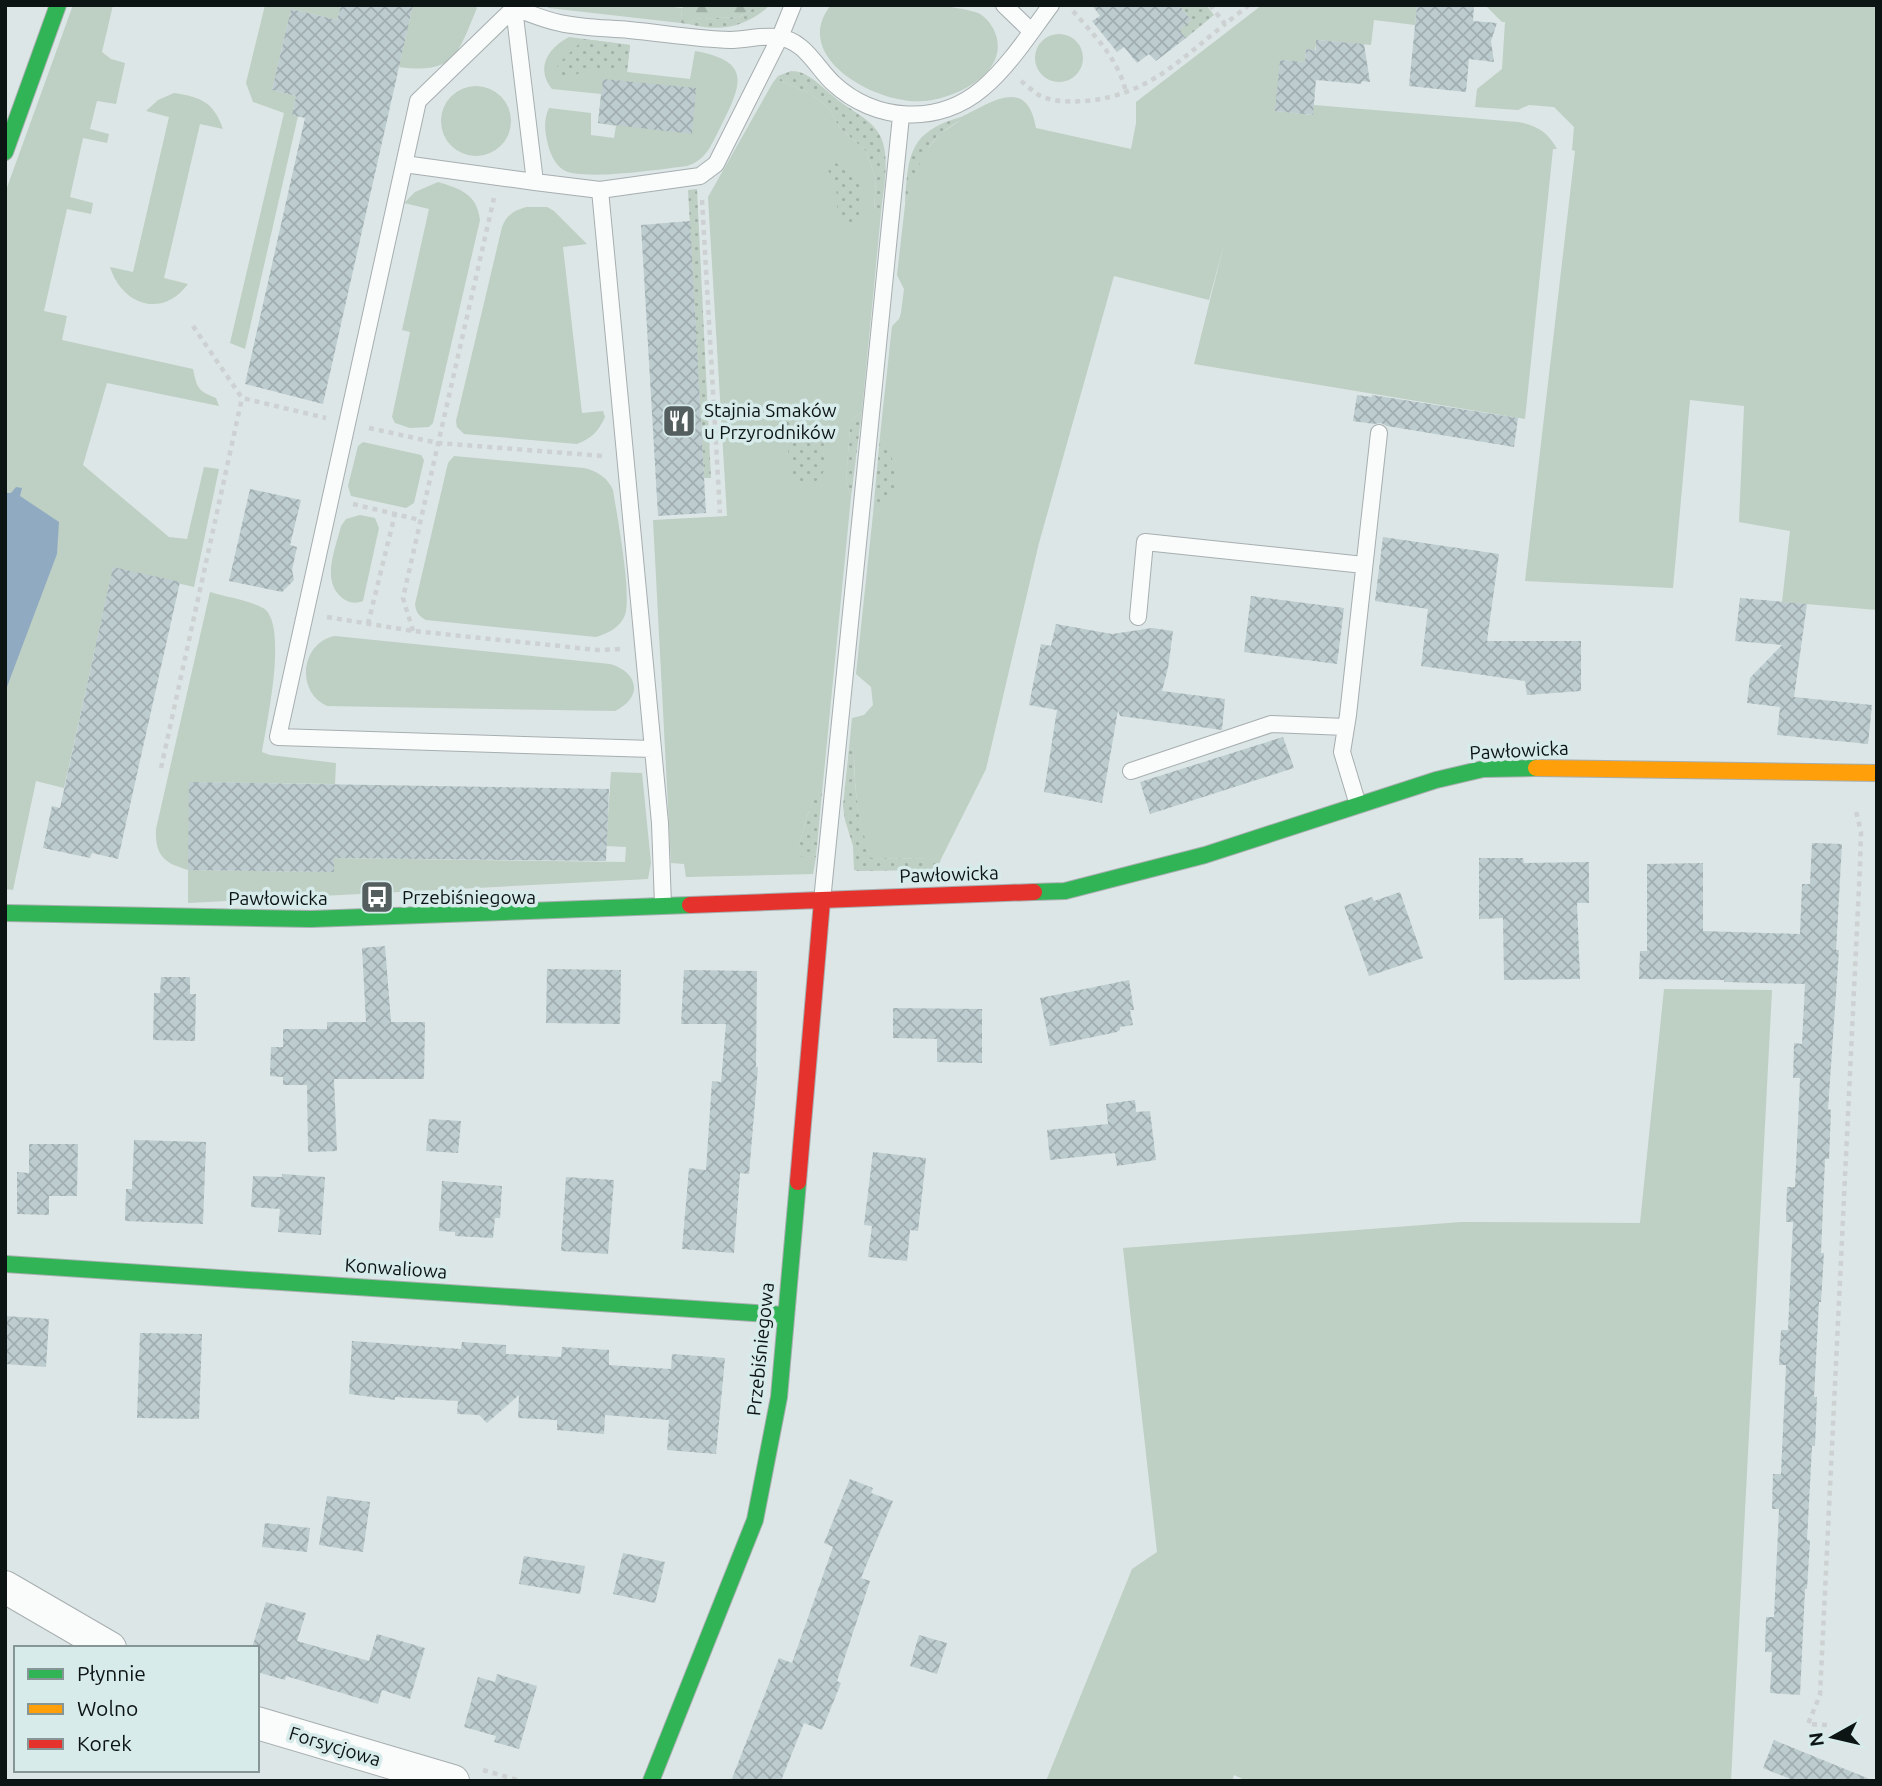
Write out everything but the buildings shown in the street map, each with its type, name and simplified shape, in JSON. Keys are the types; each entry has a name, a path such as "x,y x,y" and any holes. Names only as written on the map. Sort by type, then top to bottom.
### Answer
{"street":[{"path":"5,152 58,5"},
{"name":"Pawłowicka","path":"5,913 298,919 1065,891 1205,855 1436,780 1487,769 1877,773"},
{"name":"Przebiśniegowa","path":"650,1781 755,1520 779,1397 822,901"},
{"name":"Konwaliowa","path":"5,1264 785,1315"},
{"path":"5,1587 107,1646"},
{"name":"Forsycjowa","path":"259,1724 453,1781"}],"lane":[{"path":"404,164 600,190 688,178 708,172 716,164 780,37 793,5"},
{"path":"1004,5 1031,31"},
{"path":"513,7 560,23 731,40 780,37 796,42 808,52 833,83 848,94 880,110 901,116 940,110 975,94 1004,67 1051,5"},
{"path":"513,7 418,101 278,737 652,748"},
{"path":"513,7 535,181"},
{"path":"822,901 901,116"},
{"path":"600,190 660,823 663,907"},
{"path":"1358,805 1342,752 1379,433"},
{"path":"1138,617 1145,542 1364,565"},
{"path":"1131,771 1271,724 1346,727"}],"path":[{"path":"1067,5 1121,72 1126,93"},
{"path":"1210,5 1225,24"},
{"path":"1004,67 1040,96 1050,99 1072,102 1126,93 1154,80 1248,5"},
{"path":"1100,44 1106,38"},
{"path":"708,172 702,194 720,513"},
{"path":"412,631 403,598 499,177"},
{"path":"193,326 242,398 438,443 605,456 625,454"},
{"path":"161,768 242,398"},
{"path":"330,499 420,520"},
{"path":"368,624 395,514"},
{"path":"305,614 412,631 598,650 642,647"},
{"path":"1827,1725 1808,1724 1820,1695 1861,832 1855,805 1843,773"}],"green space":[{"path":"73,5 113,5 102,52 111,59 125,63 116,104 97,101 90,129 109,134 107,143 83,138 70,197 93,203 91,214 67,209 44,311 67,316 62,340 193,369 199,388 216,398 219,406 107,383 83,465 169,537 187,539 204,467 219,469 194,587 113,568 64,788 36,781 13,890 5,889 5,193"},
{"path":"265,5 341,5 337,20 291,9 272,90 296,96 292,115 298,116 245,349 230,343 284,113 253,102 246,83"},
{"path":"413,5 474,5 477,8 459,49 443,64 418,69 399,67"},
{"path":"542,5 656,5 682,8 681,23 549,8"},
{"path":"686,5 759,5 739,17 695,19 688,24 681,23 682,8"},
{"path":"759,5 770,5 752,19 732,26 711,28 688,24 695,19 739,17"},
{"path":"831,5 923,5 975,12 986,19 994,30 998,45 996,58 989,70 978,80 951,95 923,101 883,95 844,74 830,59 821,42 821,24"},
{"path":"1179,5 1206,5 1214,15 1186,38 1179,30 1191,20"},
{"path":"1262,5 1417,5 1415,25 1374,20 1371,45 1317,40 1315,50 1306,49 1305,62 1280,60 1276,111 1312,115 1314,105 1518,122 1541,130 1557,149 1553,149 1525,419 1194,364 1224,244 1209,300 1114,276 1039,543 986,769 941,859 871,858 858,805 854,749 849,748 852,718 864,715 873,705 871,687 856,674 873,514 883,507 893,489 893,467 880,436 892,326 901,313 904,289 897,275 905,205 924,153 941,133 961,120 961,117 1006,97 1025,102 1036,128 1131,149 1136,123 1136,102"},
{"path":"1477,5 1877,5 1877,610 1782,602 1790,531 1739,522 1744,406 1690,400 1673,588 1525,581 1575,151 1572,150 1574,127 1554,107 1529,105 1518,110 1475,107 1477,89 1502,69 1505,22 1486,6"},
{"path":"1059,34 1076,41 1083,58 1076,75 1059,82 1042,75 1035,58 1042,41"},
{"path":"569,37 630,45 627,72 690,79 695,51 726,61 734,68 737,86 712,145 704,155 687,166 622,174 571,173 559,167 551,155 546,136 545,122 549,108 591,113 591,135 614,138 616,126 598,123 601,94 552,89 547,81 544,66 546,59 555,47"},
{"path":"584,39 630,45 627,72 590,68 571,77 561,75 557,65"},
{"path":"791,71 803,73 813,79 868,121 878,132 886,161 881,213 874,212 876,179 866,151 839,127 830,110 821,101 780,81 778,76"},
{"path":"778,76 780,81 821,101 830,110 839,127 866,151 876,179 874,211 881,213 862,411 852,420 850,427 846,481 851,497 822,793 809,811 795,855 816,857 813,874 686,877 684,864 671,863 653,520 727,516 708,197"},
{"path":"476,86 495,92 505,102 511,121 505,140 495,150 476,156 457,150 447,140 441,121 447,102 457,92"},
{"path":"174,93 206,103 223,129 200,124 164,278 188,284 178,295 167,301 144,303 124,291 110,267 133,272 169,117 146,111 158,100"},
{"path":"961,117 961,120 938,136 930,146 918,167 905,205 914,148 930,130"},
{"path":"835,163 852,173 861,188 862,205 854,223 846,224 838,219 836,183 827,169"},
{"path":"438,182 454,187 471,198 480,220 433,423 429,427 410,428 395,423 392,417 410,332 402,330 429,209 404,203 415,192"},
{"path":"697,189 711,478 704,478 688,190"},
{"path":"526,207 547,207 554,211 587,244 563,247 582,413 603,411 605,417 594,434 577,444 464,434 457,427 456,421 502,227 511,214"},
{"path":"862,411 851,497 846,481 850,427 851,421"},
{"path":"810,419 814,433 827,453 827,462 816,481 803,485 797,484 789,472 784,421"},
{"path":"880,436 891,456 896,478 891,498 873,514"},
{"path":"363,442 421,455 424,460 414,503 406,508 351,496 348,486 358,446"},
{"path":"454,456 584,468 605,479 613,490 627,590 625,615 617,627 596,637 426,620 420,616 415,604 448,463"},
{"path":"360,515 375,518 379,528 363,601 354,603 341,597 335,590 331,572 341,526 346,519"},
{"path":"210,592 257,605 271,617 274,633 274,676 262,752 336,763 335,784 189,782 189,870 333,872 334,858 625,862 626,847 606,846 611,772 642,773 651,863 648,879 188,903 188,870 167,861 159,852 156,829"},
{"path":"335,636 610,664 627,673 632,679 634,692 624,705 615,711 327,706 310,690 306,668 315,648 324,640"},
{"path":"849,748 854,749 858,804 871,858 941,859 937,870 854,870 853,846 843,806"},
{"path":"822,793 816,857 794,856 809,811 817,796"},
{"path":"1664,989 1772,990 1731,1781 1247,1781 1234,1775 1232,1781 1046,1781 1132,1569 1157,1552 1123,1248 1461,1222 1640,1223"}],"water":[{"path":"16,487 22,488 20,496 59,522 57,554 5,692 5,493 11,493"}],"traffic: fast":[{"path":"5,152 58,5"},
{"path":"1034,892 1065,891 1205,855 1436,780 1483,769 1536,768"},
{"path":"5,913 311,919 690,905"},
{"path":"651,1781 755,1520 779,1397 798,1182"},
{"path":"5,1264 785,1315"}],"traffic: slow":[{"path":"1536,768 1877,773"}],"traffic: jam":[{"path":"690,905 1034,892"},
{"path":"798,1182 822,901"}],"place":[{"name":"Stajnia Smaków u Przyrodników","path":"679,421"},
{"name":"Przebiśniegowa","path":"377,897"}]}
